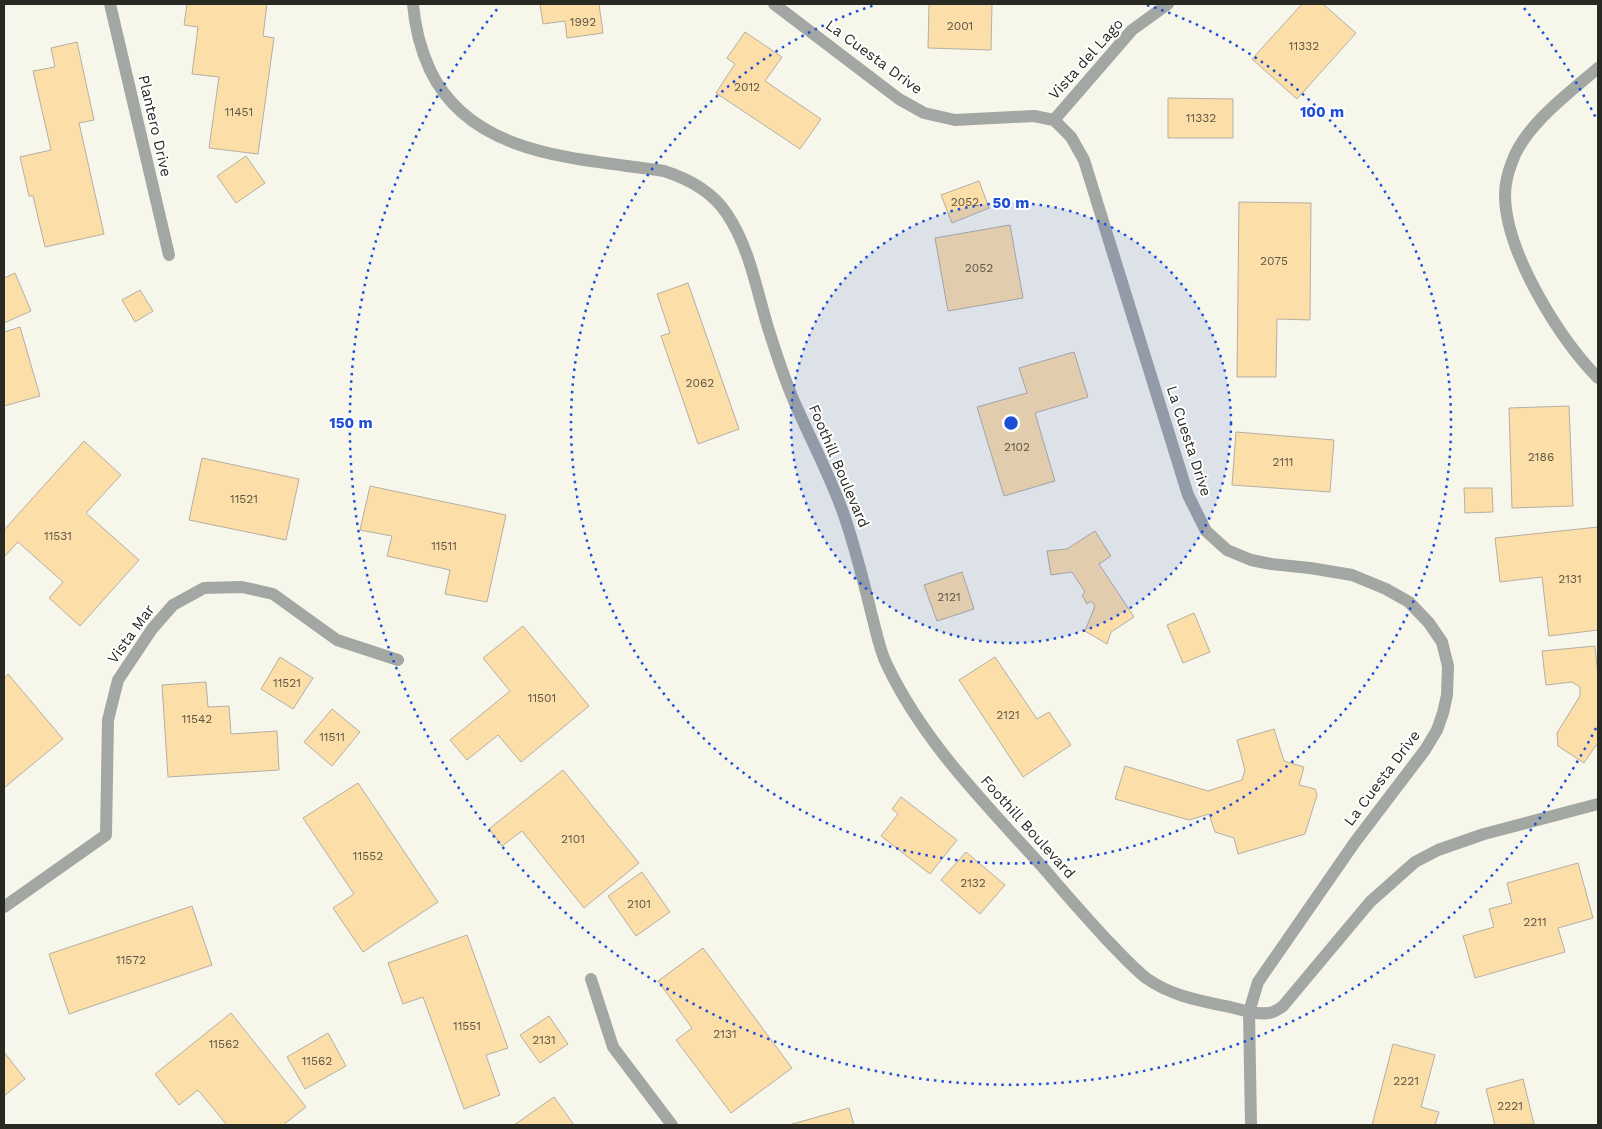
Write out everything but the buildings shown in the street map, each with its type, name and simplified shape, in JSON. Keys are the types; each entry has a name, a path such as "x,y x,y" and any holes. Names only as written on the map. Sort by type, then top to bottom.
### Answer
{"street":[{"name":"Plantero Drive","path":"110,4 169,255"},
{"name":"Foothill Boulevard","path":"413,4 416,35 436,84 465,117 487,132 545,153 664,171 690,180 721,206 735,226 742,241 753,271 770,334 795,404 844,512 885,661 914,715 978,796 1088,919 1122,956 1145,977 1162,989 1188,998 1249,1012 1269,1013 1283,1006 1370,902 1415,862 1438,850 1484,834 1598,804"},
{"name":"La Cuesta Drive","path":"774,4 899,99 924,113 955,120 1034,116 1054,120 1071,137 1084,160 1188,495 1206,531 1227,550 1252,560 1352,575 1386,588 1409,602 1429,623 1442,642 1448,666 1447,695 1437,730 1426,750 1355,842 1258,982 1249,1012 1251,1125"},
{"name":"Vista del Lago","path":"1054,120 1132,30 1168,4"},
{"path":"1598,68 1538,123 1520,146 1512,162 1505,194 1509,222 1524,267 1559,330 1598,378"},
{"name":"Vista Mar","path":"4,907 106,835 108,720 118,680 152,628 173,605 204,588 242,587 273,594 338,640 398,660"},
{"path":"591,979 613,1047 672,1125"}]}
